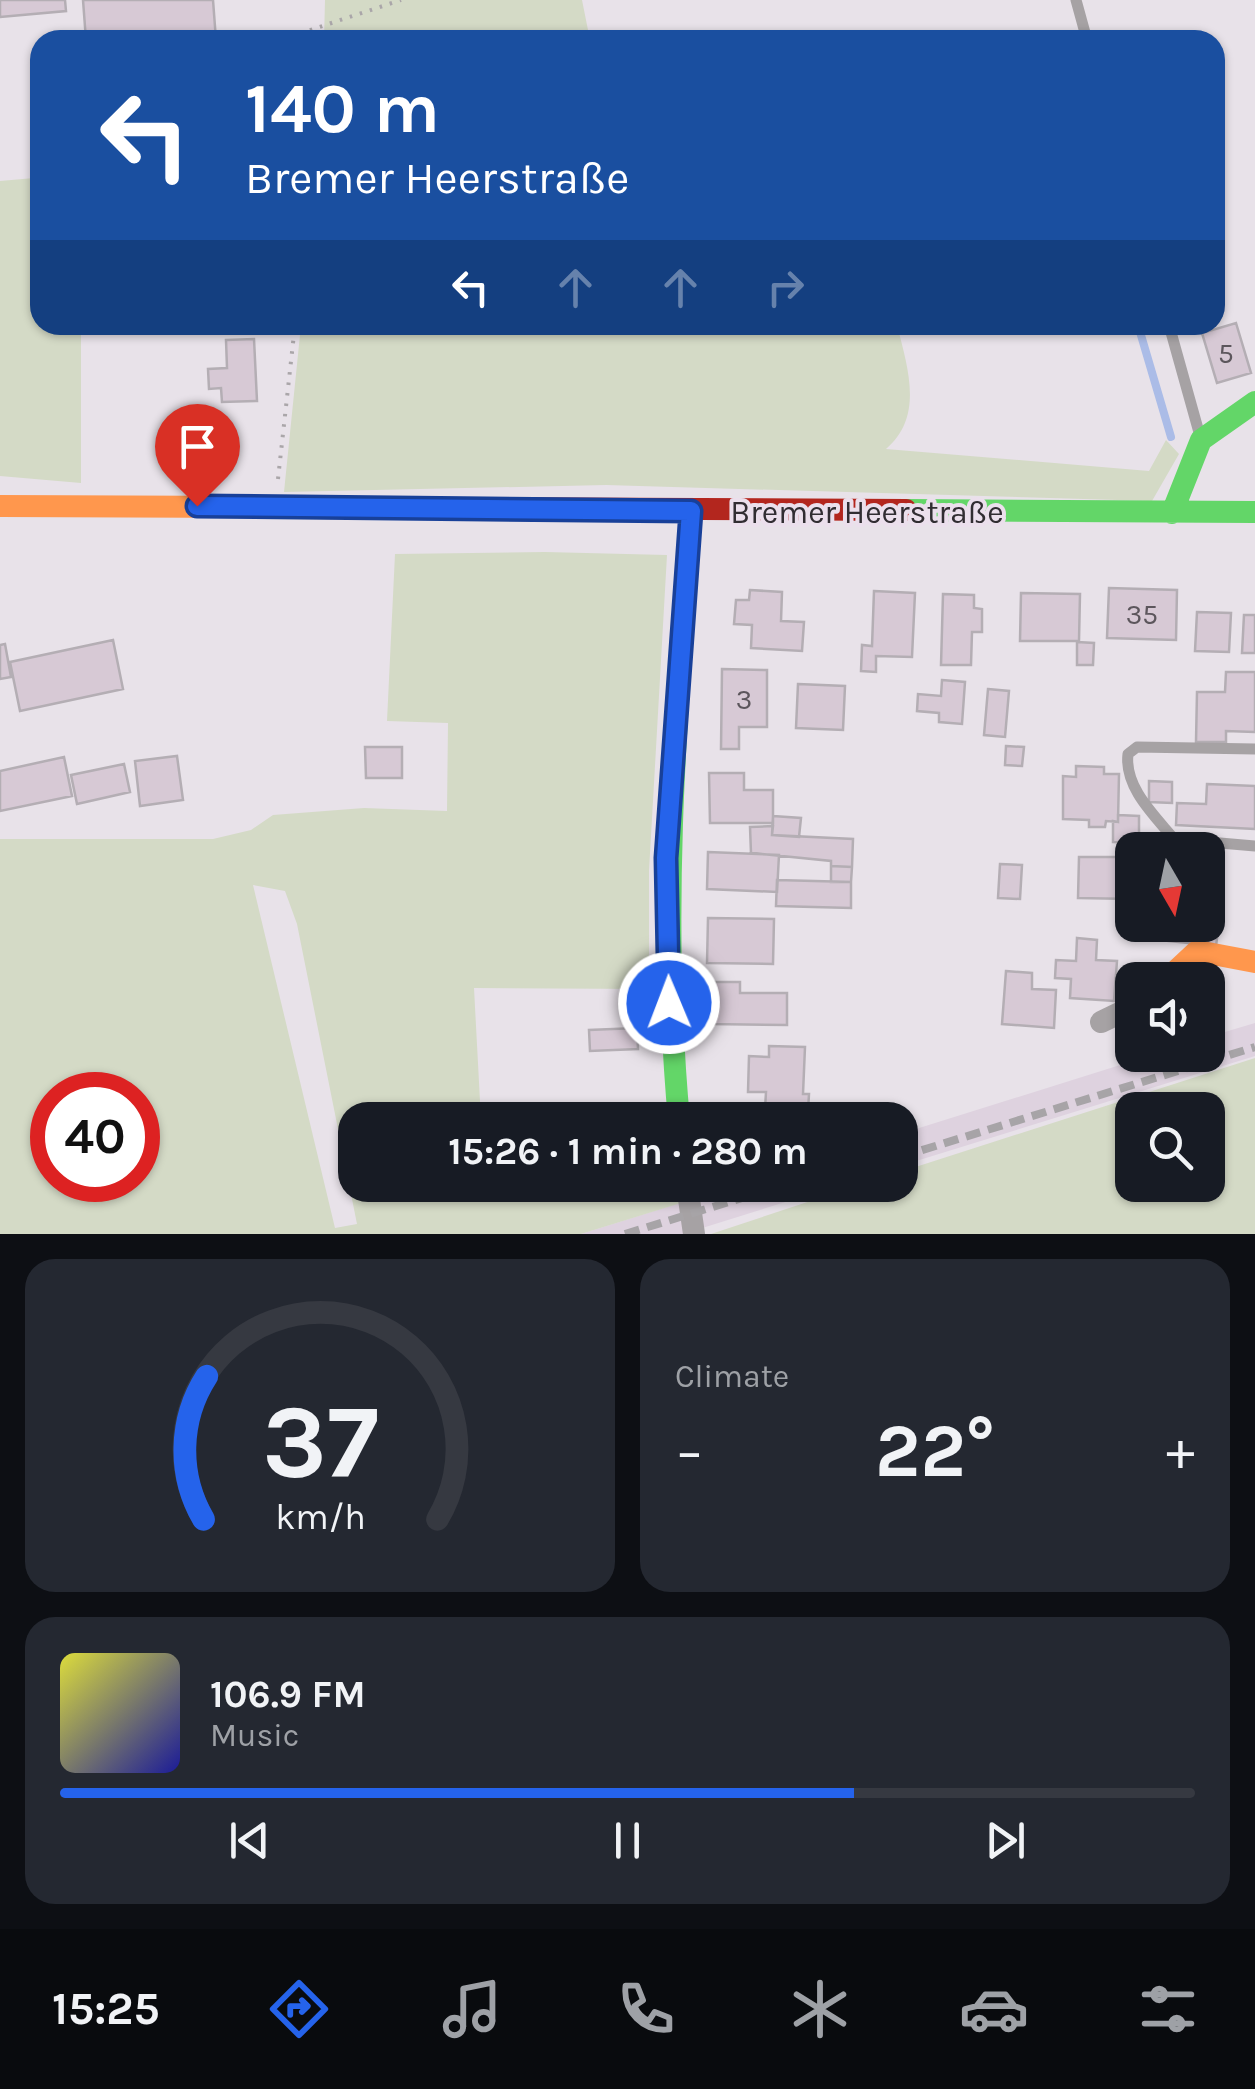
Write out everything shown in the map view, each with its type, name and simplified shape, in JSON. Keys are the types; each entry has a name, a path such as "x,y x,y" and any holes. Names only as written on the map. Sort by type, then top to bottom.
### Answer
{"main road":[{"path":"1172,513 1201,440 1255,402"},
{"name":"Bremer Heerstraße","path":"0,506 1255,512"},
{"path":"677,1102 669,1040 666,858 691,511"},
{"path":"1185,962 1197,951 1255,962"}],"street":[{"path":"1102,1022 1115,1016"},
{"path":"689,1202 694,1234"}],"lane":[{"path":"1076,0 1084,30"},
{"path":"1172,335 1201,440"},
{"path":"1255,749 1137,747 1128,754 1126,767 1142,800 1174,838 1255,846"}],"path":[{"path":"310,30 401,0"},
{"path":"275,506 294,335"}],"shaded area":[{"path":"1255,1023 1255,1056 1225,1065 1225,1032"},
{"path":"1115,1067 1115,1072 1203,1072 1139,1092 1115,1092 1115,1099 918,1160 918,1128"},
{"path":"683,1202 786,1202 683,1234 581,1234"}],"green space":[{"path":"325,0 582,0 588,30 324,30"},
{"path":"30,178 30,335 81,335 81,483 0,476 0,181"},
{"path":"300,335 899,335 908,375 909,407 898,436 886,449 1149,471 1166,440 1179,454 1152,501 606,485 284,492"},
{"path":"395,554 667,555 649,871 649,989 474,988 480,1102 338,1102 338,1129 297,924 285,891 253,885 335,1228 357,1224 353,1202 681,1203 581,1234 0,1234 0,839 213,839 251,830 273,815 364,808 447,811 448,723 387,721"},
{"path":"1255,1058 1255,1234 711,1234 808,1202 918,1202 918,1166 1115,1103 1115,1202 1225,1202 1225,1092 1149,1092 1211,1072 1225,1072 1225,1068"}],"building":[{"path":"0,0 65,0 66,11 0,17"},
{"path":"83,0 213,0 215,30 85,30"},
{"path":"1236,323 1251,373 1217,383 1203,335 1225,335 1225,326"},
{"path":"254,339 257,401 222,402 221,388 209,389 208,369 227,368 226,340"},
{"path":"1109,588 1177,590 1176,640 1107,638"},
{"path":"750,590 782,592 781,621 804,622 802,651 751,648 752,625 734,624 736,600 749,600"},
{"path":"874,591 915,593 912,657 876,656 876,672 861,671 862,645 872,646"},
{"path":"1021,593 1080,594 1079,641 1020,641"},
{"path":"943,594 974,595 974,608 982,609 982,632 972,632 971,665 941,665"},
{"path":"1197,612 1231,613 1229,652 1195,651"},
{"path":"1244,615 1255,615 1255,653 1242,653"},
{"path":"113,640 123,689 20,711 10,662"},
{"path":"1077,642 1094,643 1093,665 1077,665"},
{"path":"5,644 11,677 0,679 0,645"},
{"path":"722,669 767,670 767,727 739,727 739,749 721,749"},
{"path":"1226,672 1255,672 1255,732 1226,731 1226,742 1196,742 1197,692 1225,692"},
{"path":"942,680 965,682 962,724 939,722 939,713 917,711 918,694 941,696"},
{"path":"798,684 845,686 843,730 796,728"},
{"path":"988,689 1009,691 1005,737 984,735"},
{"path":"1006,746 1024,747 1022,766 1005,765"},
{"path":"365,747 402,747 402,778 366,778"},
{"path":"177,756 183,800 140,806 135,761"},
{"path":"64,757 72,796 0,811 0,771"},
{"path":"124,764 130,792 77,804 71,775"},
{"path":"1076,766 1104,767 1104,774 1119,774 1118,822 1106,821 1105,827 1089,827 1089,820 1063,819 1063,776 1076,777"},
{"path":"709,773 744,773 744,790 773,790 773,823 710,823"},
{"path":"1149,781 1172,782 1172,803 1149,802"},
{"path":"1207,784 1255,786 1255,829 1176,825 1177,803 1206,804"},
{"path":"1118,815 1139,816 1139,832 1115,832 1113,842 1113,821 1118,822"},
{"path":"773,816 801,818 799,837 772,835"},
{"path":"773,826 772,835 853,839 852,867 831,866 831,861 751,853 750,827"},
{"path":"708,852 779,855 777,892 707,889"},
{"path":"1079,857 1115,857 1115,899 1078,898"},
{"path":"1000,864 1022,865 1020,899 998,898"},
{"path":"831,866 852,867 851,882 831,882"},
{"path":"777,880 851,882 851,908 776,906"},
{"path":"708,918 774,919 773,964 707,963"},
{"path":"1077,938 1097,940 1096,960 1117,961 1114,1001 1070,998 1071,979 1055,978 1056,960 1076,961"},
{"path":"1178,942 1217,942 1216,946"},
{"path":"1006,971 1032,973 1032,989 1056,990 1054,1028 1002,1024"},
{"path":"711,982 740,982 740,993 787,993 787,1025 710,1024"},
{"path":"637,1028 638,1049 590,1051 589,1030"},
{"path":"769,1046 805,1047 803,1094 809,1094 809,1102 765,1102 766,1092 748,1092 749,1056 769,1057"}],"waterway":[{"path":"1141,335 1171,437"}],"railway":[{"path":"918,1151 1255,1047"},
{"path":"625,1234 729,1202"}],"traffic: fast":[{"path":"1172,513 1201,440 1255,402"},
{"path":"906,510 1255,512"},
{"path":"678,1102 670,891 691,511"}],"traffic: slow":[{"path":"0,506 459,508"},
{"path":"1185,962 1197,951 1255,962"}],"traffic: jam":[{"path":"459,508 906,510"}],"route":[{"path":"197,506 691,511 666,858 669,1003"}]}
